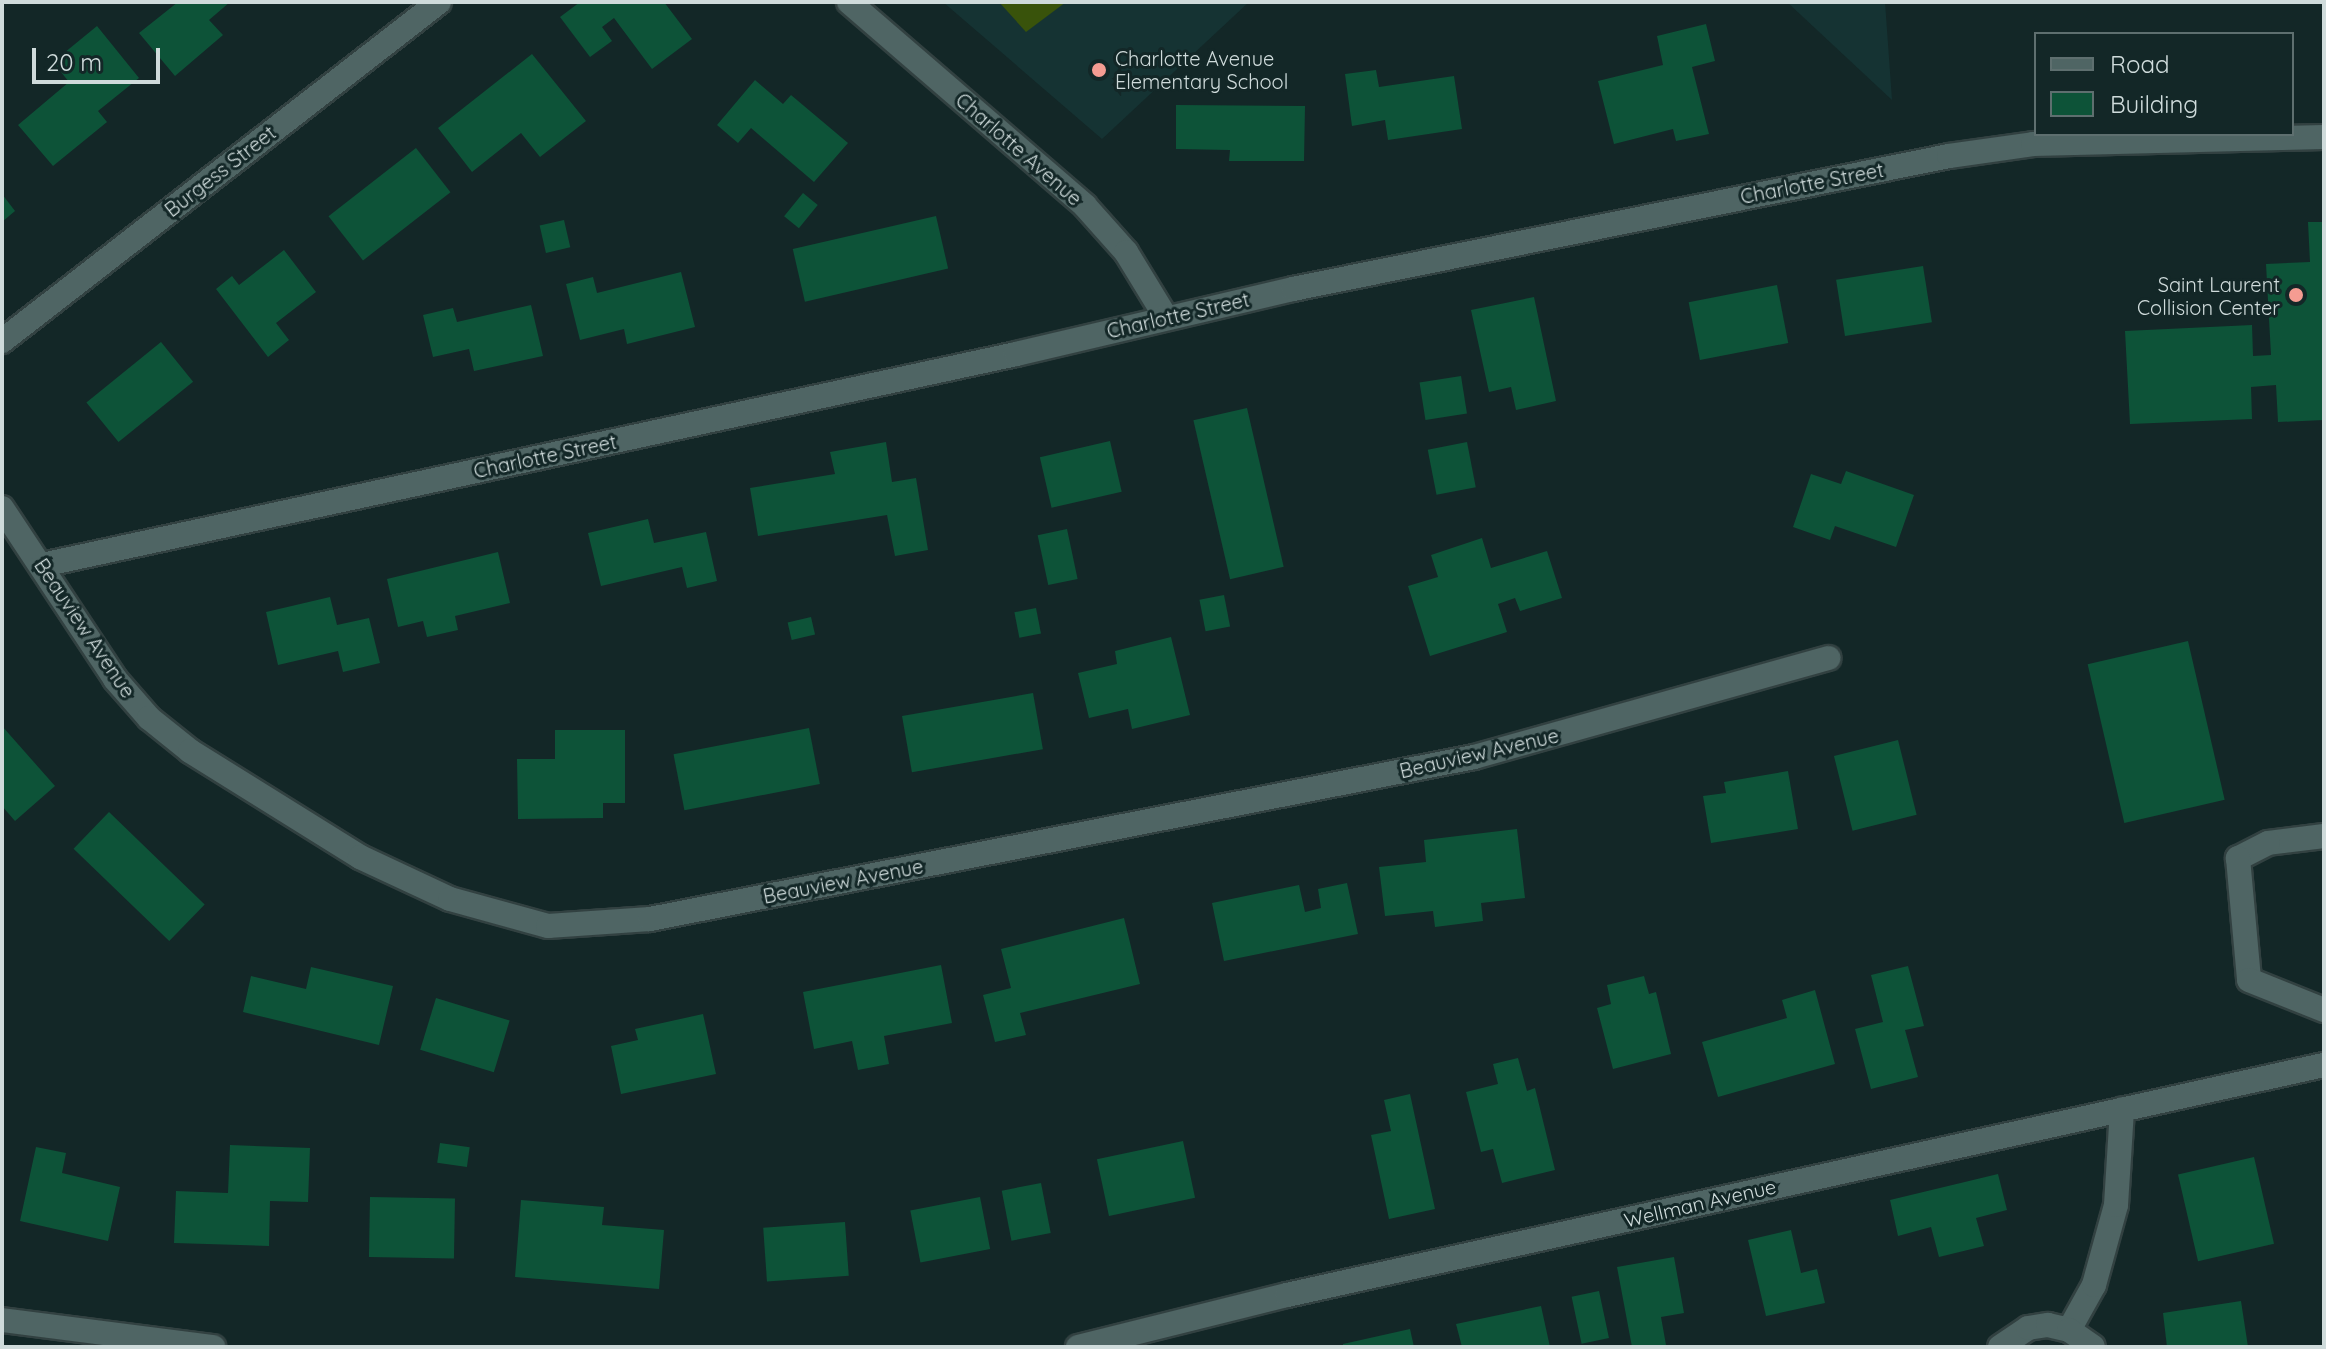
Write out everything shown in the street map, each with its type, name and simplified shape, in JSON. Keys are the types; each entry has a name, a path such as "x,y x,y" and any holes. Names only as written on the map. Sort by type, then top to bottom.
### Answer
{"street":[{"name":"Burgess Street","path":"2,341 439,2"},
{"name":"Charlotte Avenue","path":"849,2 1085,206 1126,252 1165,316"},
{"name":"Charlotte Street","path":"42,565 1016,354 1165,316 1949,156 2033,144 2324,137"},
{"name":"Beauview Avenue","path":"2,508 115,679 149,718 190,751 360,857 450,899 548,926 650,919 1474,757 1828,658"},
{"path":"2324,836 2268,843 2238,858 2249,980 2324,1010"},
{"name":"Wellman Avenue","path":"1078,1347 1287,1295 2324,1065"},
{"path":"2069,1330 2094,1285 2116,1205 2122,1109"},
{"path":"2,1320 213,1347"},
{"path":"2000,1347 2028,1328 2069,1330 2093,1347"}],"shaded area":[{"name":"Charlotte Avenue Elementary School","path":"943,2 1249,2 1102,139"},
{"path":"1787,2 1885,2 1892,100"}],"green space":[{"path":"999,2 1066,2 1026,32"}],"building":[{"path":"178,2 230,2 209,20 223,35 175,76 139,33"},
{"path":"580,2 664,2 692,39 652,69 614,18 602,27 612,41 590,57 560,17"},
{"path":"1706,24 1715,61 1692,67 1709,134 1676,141 1673,129 1614,144 1598,81 1663,65 1657,36"},
{"path":"97,26 139,78 98,111 107,122 53,166 18,125 69,82 53,62"},
{"path":"532,54 586,121 540,157 521,133 472,172 438,128"},
{"path":"1376,70 1379,87 1454,76 1462,129 1388,140 1385,120 1352,126 1345,74"},
{"path":"755,80 783,104 791,95 848,143 814,182 751,128 738,143 717,125"},
{"path":"1176,105 1305,106 1304,161 1229,161 1230,150 1176,149"},
{"path":"416,148 450,192 363,260 329,216"},
{"path":"803,193 818,205 799,228 784,216"},
{"path":"2,194 15,211 2,222"},
{"path":"936,216 948,269 805,302 793,249"},
{"path":"564,220 570,247 546,253 540,226"},
{"name":"Saint Laurent Collision Center","path":"2308,222 2324,222 2324,420 2278,422 2276,385 2251,387 2252,419 2130,424 2125,331 2252,325 2253,356 2271,355 2266,264 2310,262"},
{"path":"284,250 316,292 276,323 289,340 268,357 216,289 232,276 239,285"},
{"path":"1923,266 1932,322 1845,336 1836,280"},
{"path":"681,272 695,327 627,344 624,329 580,340 566,284 593,277 597,293"},
{"path":"1777,285 1788,343 1700,360 1689,302"},
{"path":"1534,297 1556,401 1516,410 1511,387 1489,392 1471,310"},
{"path":"531,305 543,356 474,371 469,349 433,357 423,315 453,308 457,322"},
{"path":"161,342 193,382 118,442 86,402"},
{"path":"1461,376 1467,414 1425,420 1420,383"},
{"path":"1247,408 1284,567 1230,579 1193,420"},
{"path":"1110,441 1122,492 1052,508 1040,457"},
{"path":"886,442 892,482 916,478 928,550 895,556 887,515 758,536 750,488 835,474 830,452"},
{"path":"1467,442 1476,487 1437,495 1428,450"},
{"path":"1846,471 1914,495 1896,547 1835,526 1830,540 1793,527 1811,474 1841,484"},
{"path":"648,519 654,543 706,532 717,581 687,588 682,567 601,586 588,533"},
{"path":"1067,529 1078,579 1048,585 1038,535"},
{"path":"1482,538 1491,568 1547,551 1562,598 1520,611 1515,598 1498,604 1507,632 1430,656 1408,586 1438,577 1431,555"},
{"path":"498,552 510,603 455,616 458,630 427,637 423,621 398,627 387,579"},
{"path":"1224,595 1230,626 1206,631 1199,600"},
{"path":"330,597 337,625 369,618 380,663 343,672 338,651 278,665 266,612"},
{"path":"1036,608 1041,634 1019,638 1014,612"},
{"path":"811,617 815,635 792,640 788,622"},
{"path":"1171,637 1190,715 1132,729 1128,709 1089,718 1078,673 1117,664 1115,651"},
{"path":"2188,641 2225,800 2124,823 2088,664"},
{"path":"1033,693 1043,749 912,772 902,716"},
{"path":"2,726 55,786 15,821 2,806"},
{"path":"809,728 820,784 684,810 674,754"},
{"path":"555,730 625,730 625,803 603,803 603,818 518,819 517,759 555,759"},
{"path":"1898,740 1917,815 1853,831 1834,756"},
{"path":"1788,771 1798,829 1711,843 1703,796 1726,793 1724,782"},
{"path":"109,812 205,904 169,941 74,849"},
{"path":"1517,829 1525,898 1481,903 1483,921 1435,927 1433,911 1385,916 1379,867 1426,862 1424,840"},
{"path":"1347,883 1358,934 1224,961 1212,903 1299,885 1305,912 1321,908 1318,889"},
{"path":"1124,918 1140,984 1020,1013 1026,1035 995,1042 983,995 1011,988 1001,949"},
{"path":"941,965 952,1023 884,1036 889,1064 858,1070 852,1041 814,1049 803,992"},
{"path":"1908,966 1924,1026 1905,1030 1918,1077 1871,1089 1855,1029 1883,1022 1871,975"},
{"path":"311,967 393,986 379,1045 243,1012 251,976 306,989"},
{"path":"1644,976 1649,994 1656,992 1671,1054 1613,1069 1597,1008 1611,1004 1607,985"},
{"path":"1815,990 1835,1064 1718,1097 1702,1042 1787,1018 1782,1000"},
{"path":"436,998 510,1021 494,1072 420,1050"},
{"path":"703,1014 716,1074 621,1094 611,1046 638,1040 635,1029"},
{"path":"1518,1058 1527,1091 1535,1088 1555,1170 1502,1183 1493,1149 1481,1152 1466,1092 1498,1084 1493,1064"},
{"path":"1410,1094 1435,1209 1389,1219 1371,1135 1391,1131 1384,1100"},
{"path":"1183,1141 1195,1198 1109,1216 1097,1159"},
{"path":"440,1143 470,1147 467,1167 437,1163"},
{"path":"230,1145 310,1148 308,1202 270,1201 269,1246 174,1243 176,1191 228,1193"},
{"path":"36,1147 66,1153 62,1173 120,1187 108,1241 20,1221"},
{"path":"2254,1157 2274,1244 2198,1261 2178,1175"},
{"path":"1998,1174 2007,1210 1976,1218 1984,1246 1939,1257 1931,1227 1898,1236 1890,1200"},
{"path":"1041,1183 1051,1233 1011,1241 1002,1191"},
{"path":"370,1197 455,1198 454,1258 369,1257"},
{"path":"980,1197 990,1249 920,1263 910,1211"},
{"path":"521,1200 604,1207 602,1225 664,1230 659,1289 515,1277"},
{"path":"845,1222 849,1276 767,1282 763,1228"},
{"path":"1791,1230 1801,1273 1817,1269 1825,1303 1766,1316 1748,1240"},
{"path":"1674,1257 1684,1313 1661,1317 1666,1345 1632,1347 1617,1267"},
{"path":"1599,1291 1609,1338 1582,1344 1572,1297"},
{"path":"2241,1301 2248,1347 2167,1347 2163,1313"},
{"path":"1541,1306 1550,1347 1462,1347 1456,1324"},
{"path":"1410,1329 1414,1347 1343,1347 1343,1344"}],"place":[{"name":"Charlotte Avenue Elementary School","path":"1099,70"},
{"name":"Saint Laurent Collision Center","path":"2296,295"}]}
